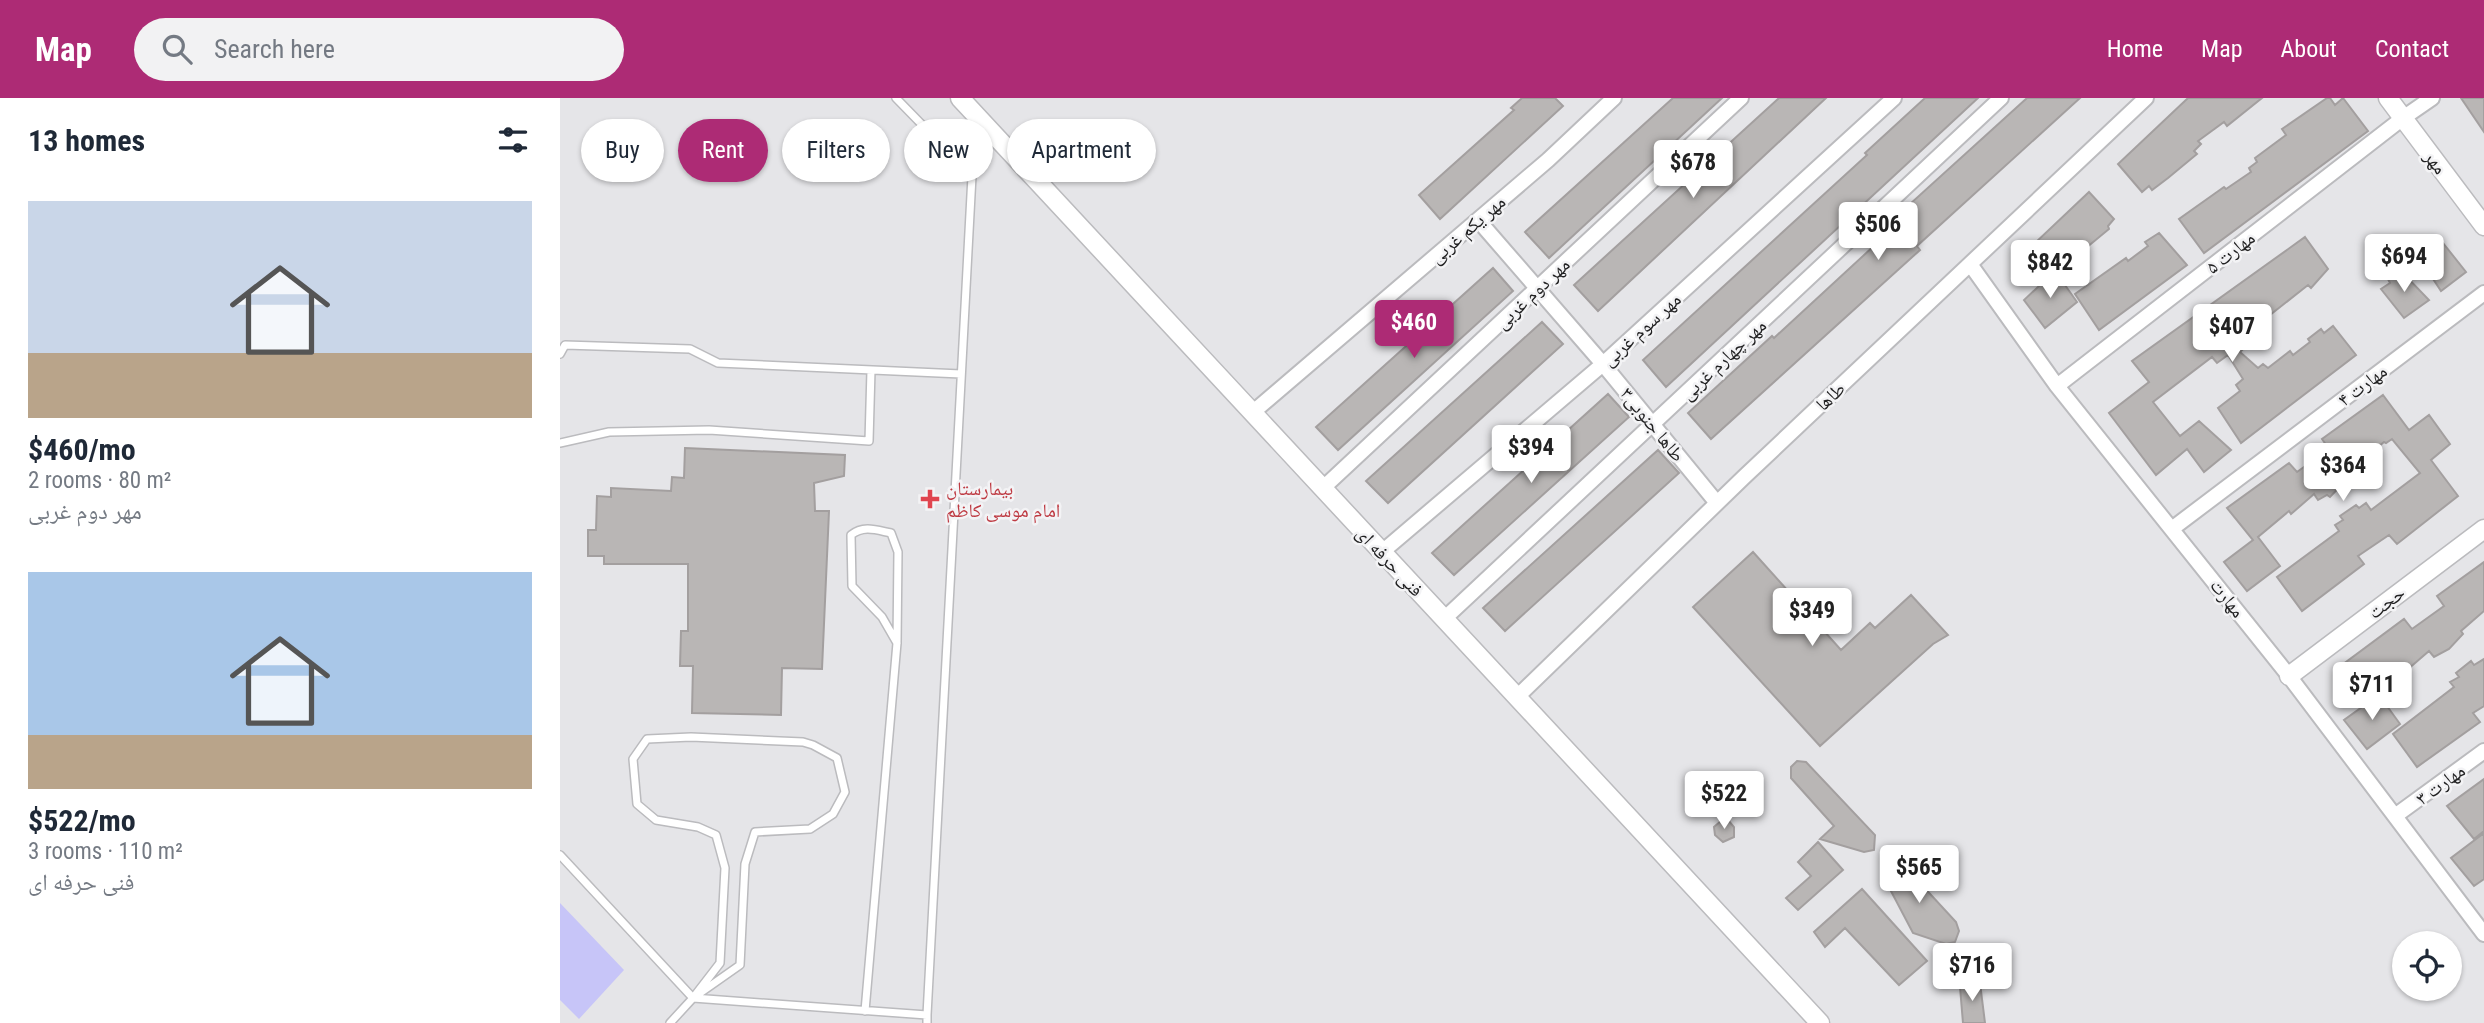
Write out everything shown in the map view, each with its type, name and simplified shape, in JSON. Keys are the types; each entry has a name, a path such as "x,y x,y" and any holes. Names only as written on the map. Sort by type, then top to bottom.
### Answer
{"street":[{"name":"فنی حرفه ای","path":"960,98 1820,1023"},
{"name":"مهر یکم غربی","path":"1252,413 1548,160 1614,98"},
{"name":"مهر دوم غربی","path":"1323,488 1741,98"},
{"name":"مهر سوم غربی","path":"1382,552 1603,364 1894,98"},
{"name":"مهر چهارم غربی","path":"1444,619 2001,98"},
{"name":"طاها","path":"1517,697 1717,503 2146,98"},
{"name":"مهر","path":"2388,98 2484,226"},
{"name":"مهارت ۵","path":"2057,386 2432,98"},
{"name":"طاها جنوبی۳","path":"1478,220 1603,364 1717,503"},
{"name":"مهارت","path":"1970,264 2057,386 2289,676 2484,934"},
{"name":"مهارت ۴","path":"2173,528 2484,293"},
{"name":"حجت","path":"2289,676 2484,529"},
{"name":"مهارت ۳","path":"2395,816 2484,751"}],"lane":[{"path":"560,855 694,998 865,1011 927,1019 972,176 895,98"},
{"path":"560,354 565,345 690,349 718,363 961,374"},
{"path":"560,443 609,432 709,430 869,441 871,370"},
{"path":"865,1011 897,643 898,552 891,533 869,528 857,531 851,535 852,586 882,617 897,643"},
{"path":"670,1023 694,998 720,963 725,868 716,835 698,827 656,820 636,804 633,759 647,739 691,737 803,742 813,745 837,758 845,792 833,814 810,829 755,832 745,864 740,965 694,998"}],"shaded area":[{"path":"560,903 624,970 579,1019 560,1000"}],"building":[{"path":"1522,98 1555,98 1563,106 1440,219 1419,195 1514,110 1511,108"},
{"path":"1673,98 1722,98 1549,258 1525,232"},
{"path":"1779,98 1826,98 1598,311 1574,285"},
{"path":"1925,98 1978,98 1666,387 1643,360 1867,155 1865,153"},
{"path":"2027,98 2080,98 1917,246 1920,250 1711,439 1688,413 1914,209 1910,204"},
{"path":"2188,98 2262,98 2227,126 2224,122 2198,141 2201,144 2194,151 2197,154 2152,190 2149,186 2142,192 2118,164"},
{"path":"2327,98 2335,105 2343,98 2368,131 2204,253 2179,219 2224,187 2226,189 2251,172 2249,168 2257,162 2255,158 2286,135 2282,129"},
{"path":"2461,98 2484,98 2484,132"},
{"path":"2089,192 2114,219 2108,226 2109,229 2058,271 2035,243"},
{"path":"2159,233 2187,265 2099,330 2075,294 2126,258 2128,261 2148,246 2145,242"},
{"path":"2305,237 2328,269 2311,288 2308,285 2246,334 2250,340 2241,346 2243,349 2240,352 2258,368 2263,364 2268,368 2290,351 2293,355 2321,329 2324,333 2333,326 2356,355 2241,443 2218,408 2240,391 2236,385 2243,379 2228,355 2217,363 2212,357 2153,402 2180,436 2199,421 2231,450 2204,472 2187,449 2156,475 2109,413 2149,382 2132,361"},
{"path":"2443,243 2466,272 2441,291 2418,256 2431,246 2434,250"},
{"path":"1493,268 1513,291 1338,450 1316,427"},
{"path":"2400,270 2429,300 2404,318 2381,289 2390,283 2388,279"},
{"path":"2055,271 2077,302 2045,328 2024,300"},
{"path":"1542,322 1563,344 1388,503 1366,481"},
{"path":"1608,394 1629,417 1454,575 1432,553"},
{"path":"2383,395 2409,430 2429,415 2450,444 2431,460 2458,496 2397,544 2389,535 2358,556 2364,564 2302,611 2277,577 2339,531 2335,525 2343,520 2340,516 2356,505 2359,508 2366,503 2371,510 2420,473 2392,439 2384,442 2346,474 2348,478 2330,497 2327,495 2318,500 2314,494 2258,537 2280,566 2247,591 2224,562 2253,540 2227,508 2289,463 2297,472 2329,449 2322,439"},
{"path":"685,448 845,455 844,476 814,483 815,511 829,511 822,669 782,668 781,715 692,713 693,666 680,666 681,631 688,631 688,564 604,564 604,556 588,556 588,530 596,530 597,496 611,497 611,488 671,491 672,477 684,478"},
{"path":"1658,450 1679,473 1505,631 1483,608"},
{"path":"1753,552 1841,650 1870,623 1875,628 1911,595 1948,635 1933,644 1820,746 1693,607"},
{"path":"2484,562 2484,611 2461,631 2463,634 2449,649 2434,657 2429,651 2369,698 2342,665 2404,619 2412,629 2444,606 2437,596"},
{"path":"2484,659 2484,706 2473,713 2480,722 2417,767 2393,734 2454,687 2450,682 2459,677 2456,673 2471,661 2474,665"},
{"path":"2379,695 2400,724 2367,749 2344,720"},
{"path":"1797,761 1806,762 1875,835 1874,850 1864,852 1820,839 1834,826 1791,778 1791,767"},
{"path":"2484,779 2484,831 2474,839 2447,806"},
{"path":"1728,820 1734,827 1734,837 1723,842 1715,835 1714,827 1721,821"},
{"path":"2484,833 2484,879 2474,886 2451,858"},
{"path":"1818,842 1843,870 1798,910 1786,898 1811,876 1798,862"},
{"path":"1890,858 1920,883 1956,922 1959,931 1955,942 1946,944 1913,933 1882,874 1883,860"},
{"path":"1862,889 1927,961 1899,985 1845,928 1825,947 1814,932"},
{"path":"1968,980 1980,983 1985,1023 1963,1023 1960,987"}],"place":[{"name":"بیمارستان امام موسی کاظم","path":"930,499"}]}
